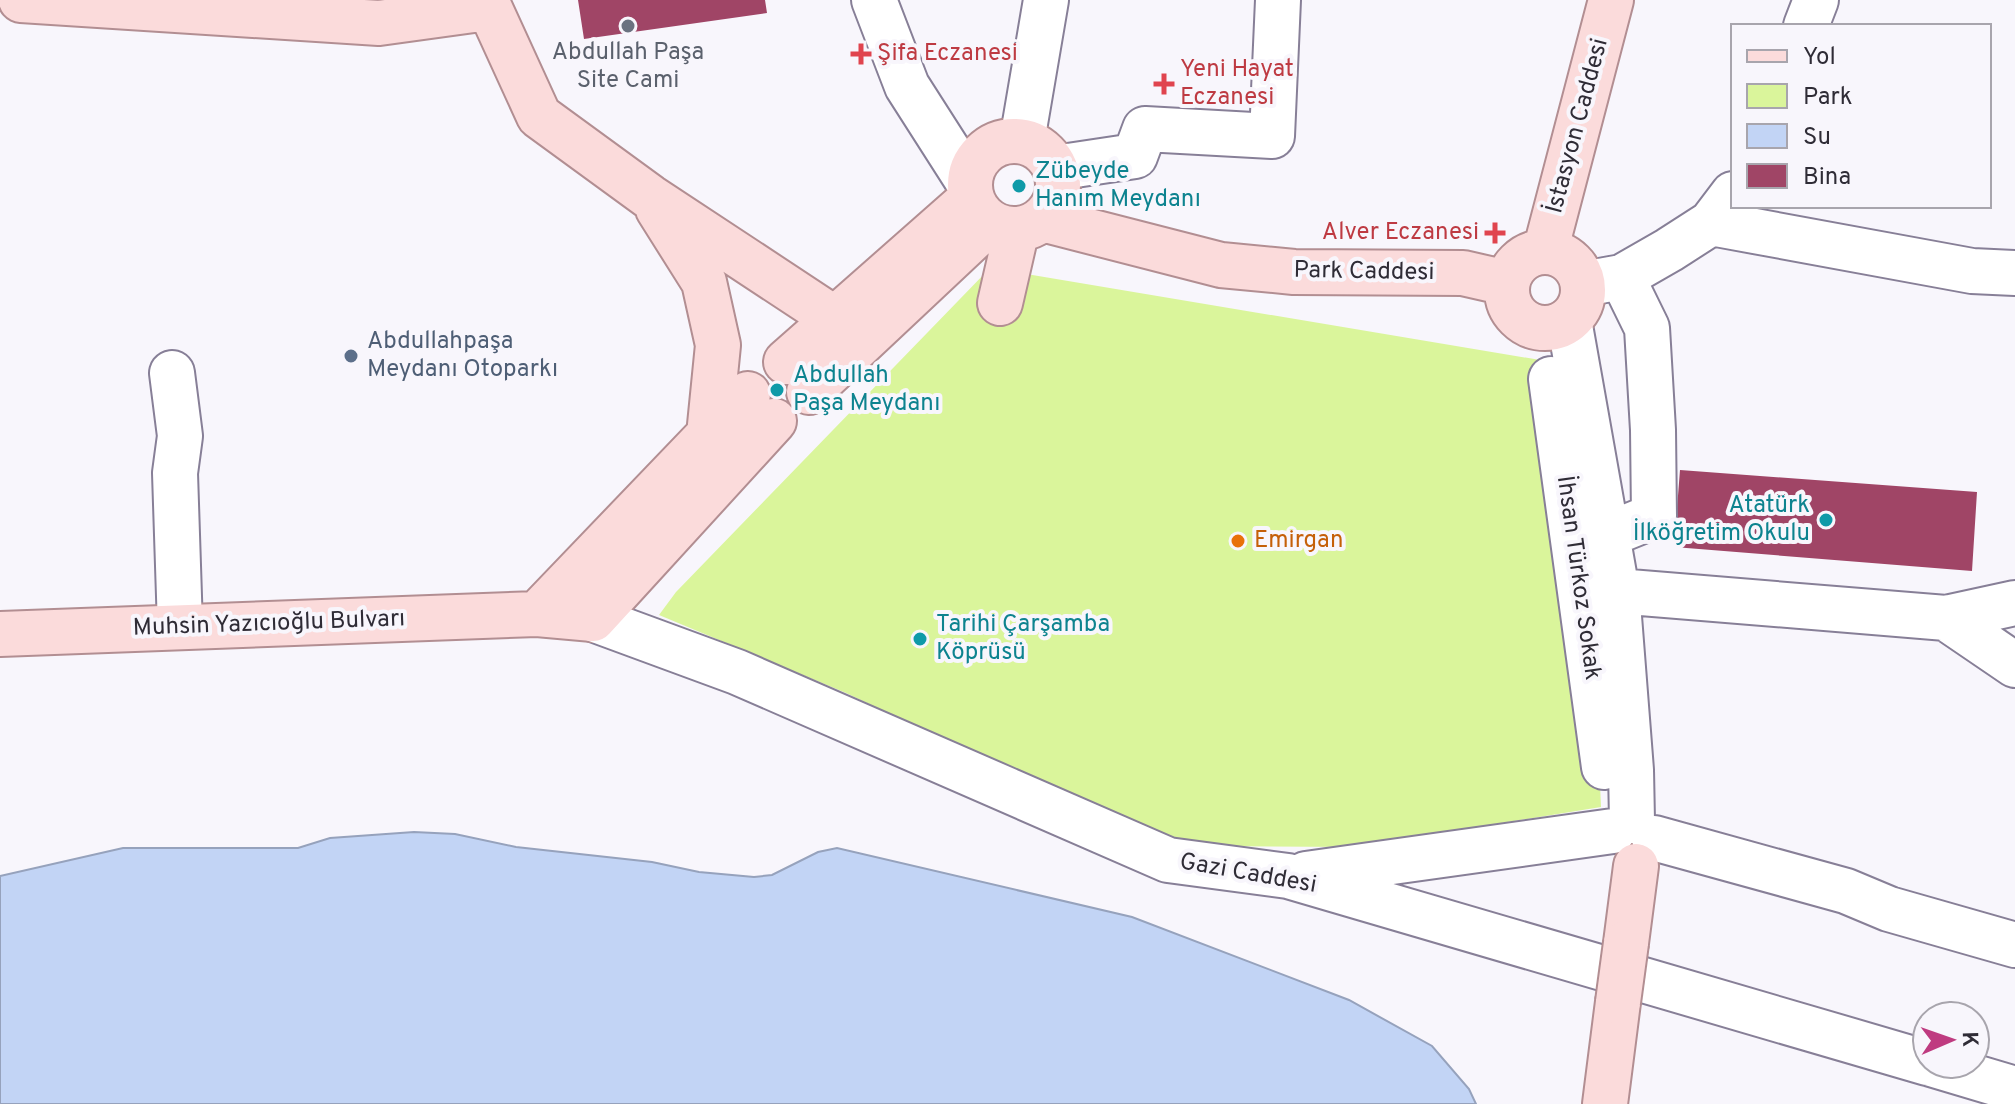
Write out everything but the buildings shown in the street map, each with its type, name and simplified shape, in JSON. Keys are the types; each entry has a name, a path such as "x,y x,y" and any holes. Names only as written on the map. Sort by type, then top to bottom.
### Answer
{"main road":[{"path":"21,0 374,12 487,4 539,116 650,197 835,319"},
{"name":"İstasyon Caddesi","path":"1545,252 1611,0"},
{"path":"798,377 1015,200 1048,156 1036,146 1022,141 1007,141 981,155 973,168 1015,200"},
{"path":"650,197 704,282 718,345 709,435"},
{"path":"1000,303 1015,200"},
{"path":"798,377 835,319 1015,200"},
{"name":"Park Caddesi","path":"1015,200 1221,265 1294,272 1463,273 1507,283"},
{"path":"1545,252 1558,254 1570,261 1578,271 1580,303 1531,326 1511,309 1507,283 1520,260 1545,252"},
{"path":"761,408 753,375 759,368 767,363 798,377"},
{"path":"537,614 709,435 761,408"},
{"path":"593,619 761,408"},
{"name":"Muhsin Yazıcıoğlu Bulvarı","path":"0,634 537,614 593,619"},
{"path":"1605,1104 1626,943 1631,843"}],"street":[{"path":"874,0 907,86 1015,200 1135,156 1145,129 1272,136 1278,0"},
{"path":"1022,141 1046,0"},
{"path":"1807,24 1816,0"},
{"path":"1580,303 1722,208 1972,271 2015,273"},
{"path":"1580,303 1607,535 1598,591 1946,618 2015,603"},
{"path":"1580,303 1647,328 1654,516 1607,535"},
{"name":"İhsan Türkoz Sokak","path":"1580,303 1598,591 1604,768 1631,843"},
{"path":"172,373 180,436 175,473 180,627"},
{"path":"1946,618 2015,665"},
{"name":"Gazi Caddesi","path":"593,619 737,672 1168,860 1288,876 1911,1059"},
{"path":"1362,897 1631,843"},
{"path":"1288,876 1631,843 1846,910 1889,909 2015,945"},
{"name":"Gazi Caddesi","path":"1984,1080 2015,1089"}],"green space":[{"path":"990,268 1582,367 1601,807 1353,847 1209,846 1130,828 846,693 659,615 676,592"}],"water":[{"path":"414,832 455,834 516,847 754,877 772,875 818,852 837,848 1132,917 1349,1000 1432,1046 1469,1089 1476,1104 0,1104 0,876 123,848 298,848 330,838"}],"place":[{"name":"Abdullah Paşa Site Cami","path":"628,26"},
{"name":"Şifa Eczanesi","path":"861,54"},
{"name":"Yeni Hayat Eczanesi","path":"1164,84"},
{"name":"Zübeyde Hanım Meydanı","path":"1019,186"},
{"name":"Alver Eczanesi","path":"1495,233"},
{"name":"Abdullahpaşa Meydanı Otoparkı","path":"351,356"},
{"name":"Abdullah Paşa Meydanı","path":"777,390"},
{"name":"Atatürk İlköğretim Okulu","path":"1826,520"},
{"name":"Emirgan","path":"1238,541"},
{"name":"Tarihi Çarşamba Köprüsü","path":"920,639"}]}
